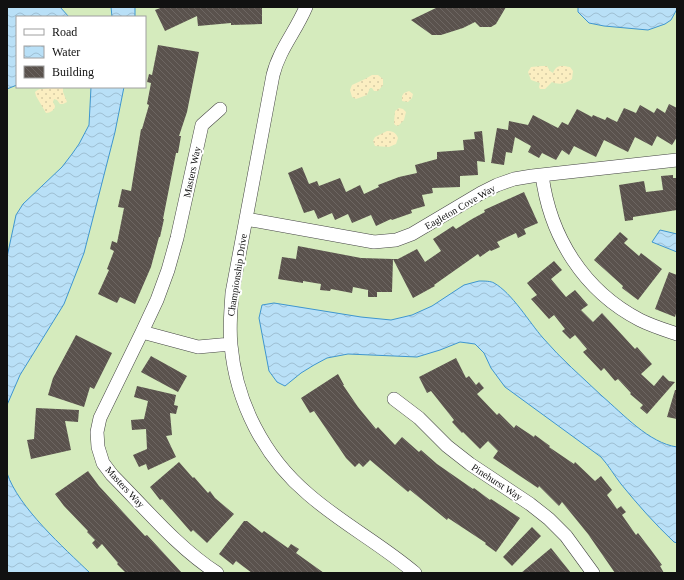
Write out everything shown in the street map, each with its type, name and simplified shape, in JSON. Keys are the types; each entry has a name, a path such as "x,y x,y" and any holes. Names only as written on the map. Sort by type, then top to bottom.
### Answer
{"street":[{"name":"Championship Drive","path":"306,7 281,51 274,67 232,293 230,319 234,366 240,391 249,416 258,434 276,461 289,476 307,494 403,562 415,573"},
{"name":"Masters Way","path":"218,573 200,561 174,538 112,475 103,463 99,454 97,439 100,418 157,300 172,257 202,125 220,109"},
{"name":"Eagleton Cove Way","path":"246,219 365,242 388,242 404,238 481,193 514,179 677,160"},
{"path":"542,175 548,208 560,237 575,264 590,282 607,298 633,316 654,327 677,334"},
{"path":"142,332 198,347 231,344"},
{"name":"Pinehurst Way","path":"394,399 419,418 446,446 530,504 549,519 566,536 593,573"}],"green space":[{"path":"7,7 677,7 677,573 7,573"}],"sand":[{"path":"547,66 553,73 559,66 570,67 573,71 572,79 562,84 552,82 545,89 540,89 540,83 531,80 528,72 531,67"},
{"path":"372,75 378,75 383,79 383,85 378,91 374,91 370,88 367,95 356,99 352,97 350,90 352,85"},
{"path":"47,88 63,88 67,102 60,104 54,99 54,109 51,112 46,113 36,96 35,92"},
{"path":"409,91 413,94 412,98 408,102 402,101 402,96 404,93"},
{"path":"399,108 406,112 404,120 398,126 394,123 395,111"},
{"path":"387,131 396,134 398,138 396,144 389,147 375,146 373,141 375,137"}],"water":[{"path":"7,7 60,7 68,16 16,16 16,85 7,89"},
{"path":"111,7 135,7 135,16 112,16"},
{"path":"578,7 677,7 677,9 671,20 665,24 648,30 604,26 589,23 578,12"},
{"path":"91,88 124,88 115,132 84,253 64,304 20,375 7,405 7,257 16,215 23,204 62,167 79,144 89,125"},
{"path":"660,230 677,234 677,252 652,242"},
{"path":"479,281 493,282 501,288 520,308 543,338 557,353 637,427 656,440 677,447 677,543 674,542 640,507 601,457 505,387 491,368 484,353 475,344 460,342 417,357 348,354 327,358 301,373 285,386 277,382 269,371 259,318 262,305 274,303 361,317 391,320 412,315 432,306 464,285"},
{"path":"7,473 13,486 31,513 90,573 7,573"}],"building":[{"path":"163,7 262,7 262,24 231,25 231,23 198,26 197,16 165,31 155,10"},
{"path":"438,7 506,7 496,24 491,27 480,27 475,22 463,28 441,35 432,35 411,20"},
{"path":"158,45 199,52 187,112 179,136 181,136 178,153 176,153 160,237 151,267 135,304 120,297 117,303 98,294 109,270 107,269 114,251 110,249 112,241 117,243 124,208 118,207 122,189 131,191 141,129 149,105 147,104 151,83 147,82 149,74 152,75"},
{"path":"669,104 677,108 677,137 672,145 657,136 652,146 635,137 628,152 604,140 596,157 574,146 569,155 562,150 556,160 542,153 539,158 528,152 531,146 515,137 512,153 506,152 504,165 491,163 497,128 508,130 509,121 528,125 533,115 558,128 562,122 568,125 577,109 592,117 593,115 605,120 607,117 617,122 624,108 636,113 640,105 654,113 657,108 665,113"},
{"path":"482,131 485,162 477,161 478,175 460,176 460,187 432,188 433,193 422,195 425,206 411,210 412,213 392,220 391,219 376,226 371,215 352,223 348,214 335,220 332,213 318,219 314,210 304,213 288,173 302,167 309,184 317,181 319,186 340,178 346,192 360,185 364,194 379,187 378,185 399,177 417,173 415,165 437,159 437,152 464,150 463,140 475,139 474,132"},
{"path":"673,175 673,178 677,178 677,210 633,217 633,220 625,221 619,185 644,181 646,192 663,190 661,176"},
{"path":"524,192 538,223 524,229 526,234 518,238 516,233 497,242 500,247 491,251 490,250 480,257 478,254 434,285 435,286 413,298 393,259 398,259 417,249 425,262 441,251 433,239 453,226 456,229 485,212 484,210"},
{"path":"620,232 628,239 624,243 639,256 641,253 662,269 638,300 622,288 623,286 594,260"},
{"path":"298,246 361,258 393,259 392,292 377,292 377,297 368,297 368,290 353,287 352,293 331,289 330,291 320,290 321,284 278,279 282,257 296,259"},
{"path":"554,261 562,270 551,279 566,297 575,290 588,305 581,310 593,322 602,313 635,349 637,347 652,364 641,374 654,386 663,375 669,381 675,382 647,414 640,408 643,405 630,394 631,393 618,379 615,381 604,368 601,371 583,352 587,349 575,335 570,339 562,331 565,329 554,315 549,319 531,299 537,295 527,283"},
{"path":"669,272 677,275 677,310 675,317 655,309"},
{"path":"76,335 112,353 94,389 90,387 84,407 48,395 53,378"},
{"path":"151,356 187,376 178,392 141,372"},
{"path":"456,358 466,378 469,376 476,385 479,382 484,388 477,394 497,415 499,413 514,428 516,425 534,437 535,435 550,446 549,447 574,464 575,462 595,481 601,476 612,490 607,495 617,509 621,506 626,512 622,515 636,535 638,533 662,565 660,566 664,573 615,573 588,534 562,502 559,506 539,486 538,488 493,458 498,451 488,441 480,449 463,432 462,433 452,422 454,420 431,391 427,393 419,377"},
{"path":"338,374 343,385 358,407 376,429 378,427 395,445 402,437 419,452 421,450 437,464 473,489 474,488 490,500 491,499 520,518 496,552 485,544 486,543 448,518 447,520 410,490 408,492 370,460 363,467 359,463 355,467 346,458 314,411 310,413 301,398"},
{"path":"137,386 176,395 174,405 178,406 176,414 170,413 172,435 166,436 176,457 148,470 146,464 139,467 133,455 147,449 146,429 132,430 131,420 144,419 148,401 134,397"},
{"path":"675,390 677,390 677,419 667,417"},
{"path":"36,408 79,410 78,422 65,421 71,450 31,459 27,440 34,439"},
{"path":"179,462 208,493 210,491 215,498 234,514 207,543 193,530 191,532 162,499 160,500 150,487"},
{"path":"88,471 99,486 145,536 147,535 182,573 126,573 102,544 97,549 92,543 95,540 55,494"},
{"path":"244,521 247,521 262,533 264,531 288,548 291,544 299,549 296,553 324,573 252,573 236,561 233,565 219,554"},
{"path":"532,527 541,536 512,566 503,557"},
{"path":"551,548 571,573 521,573"}]}
